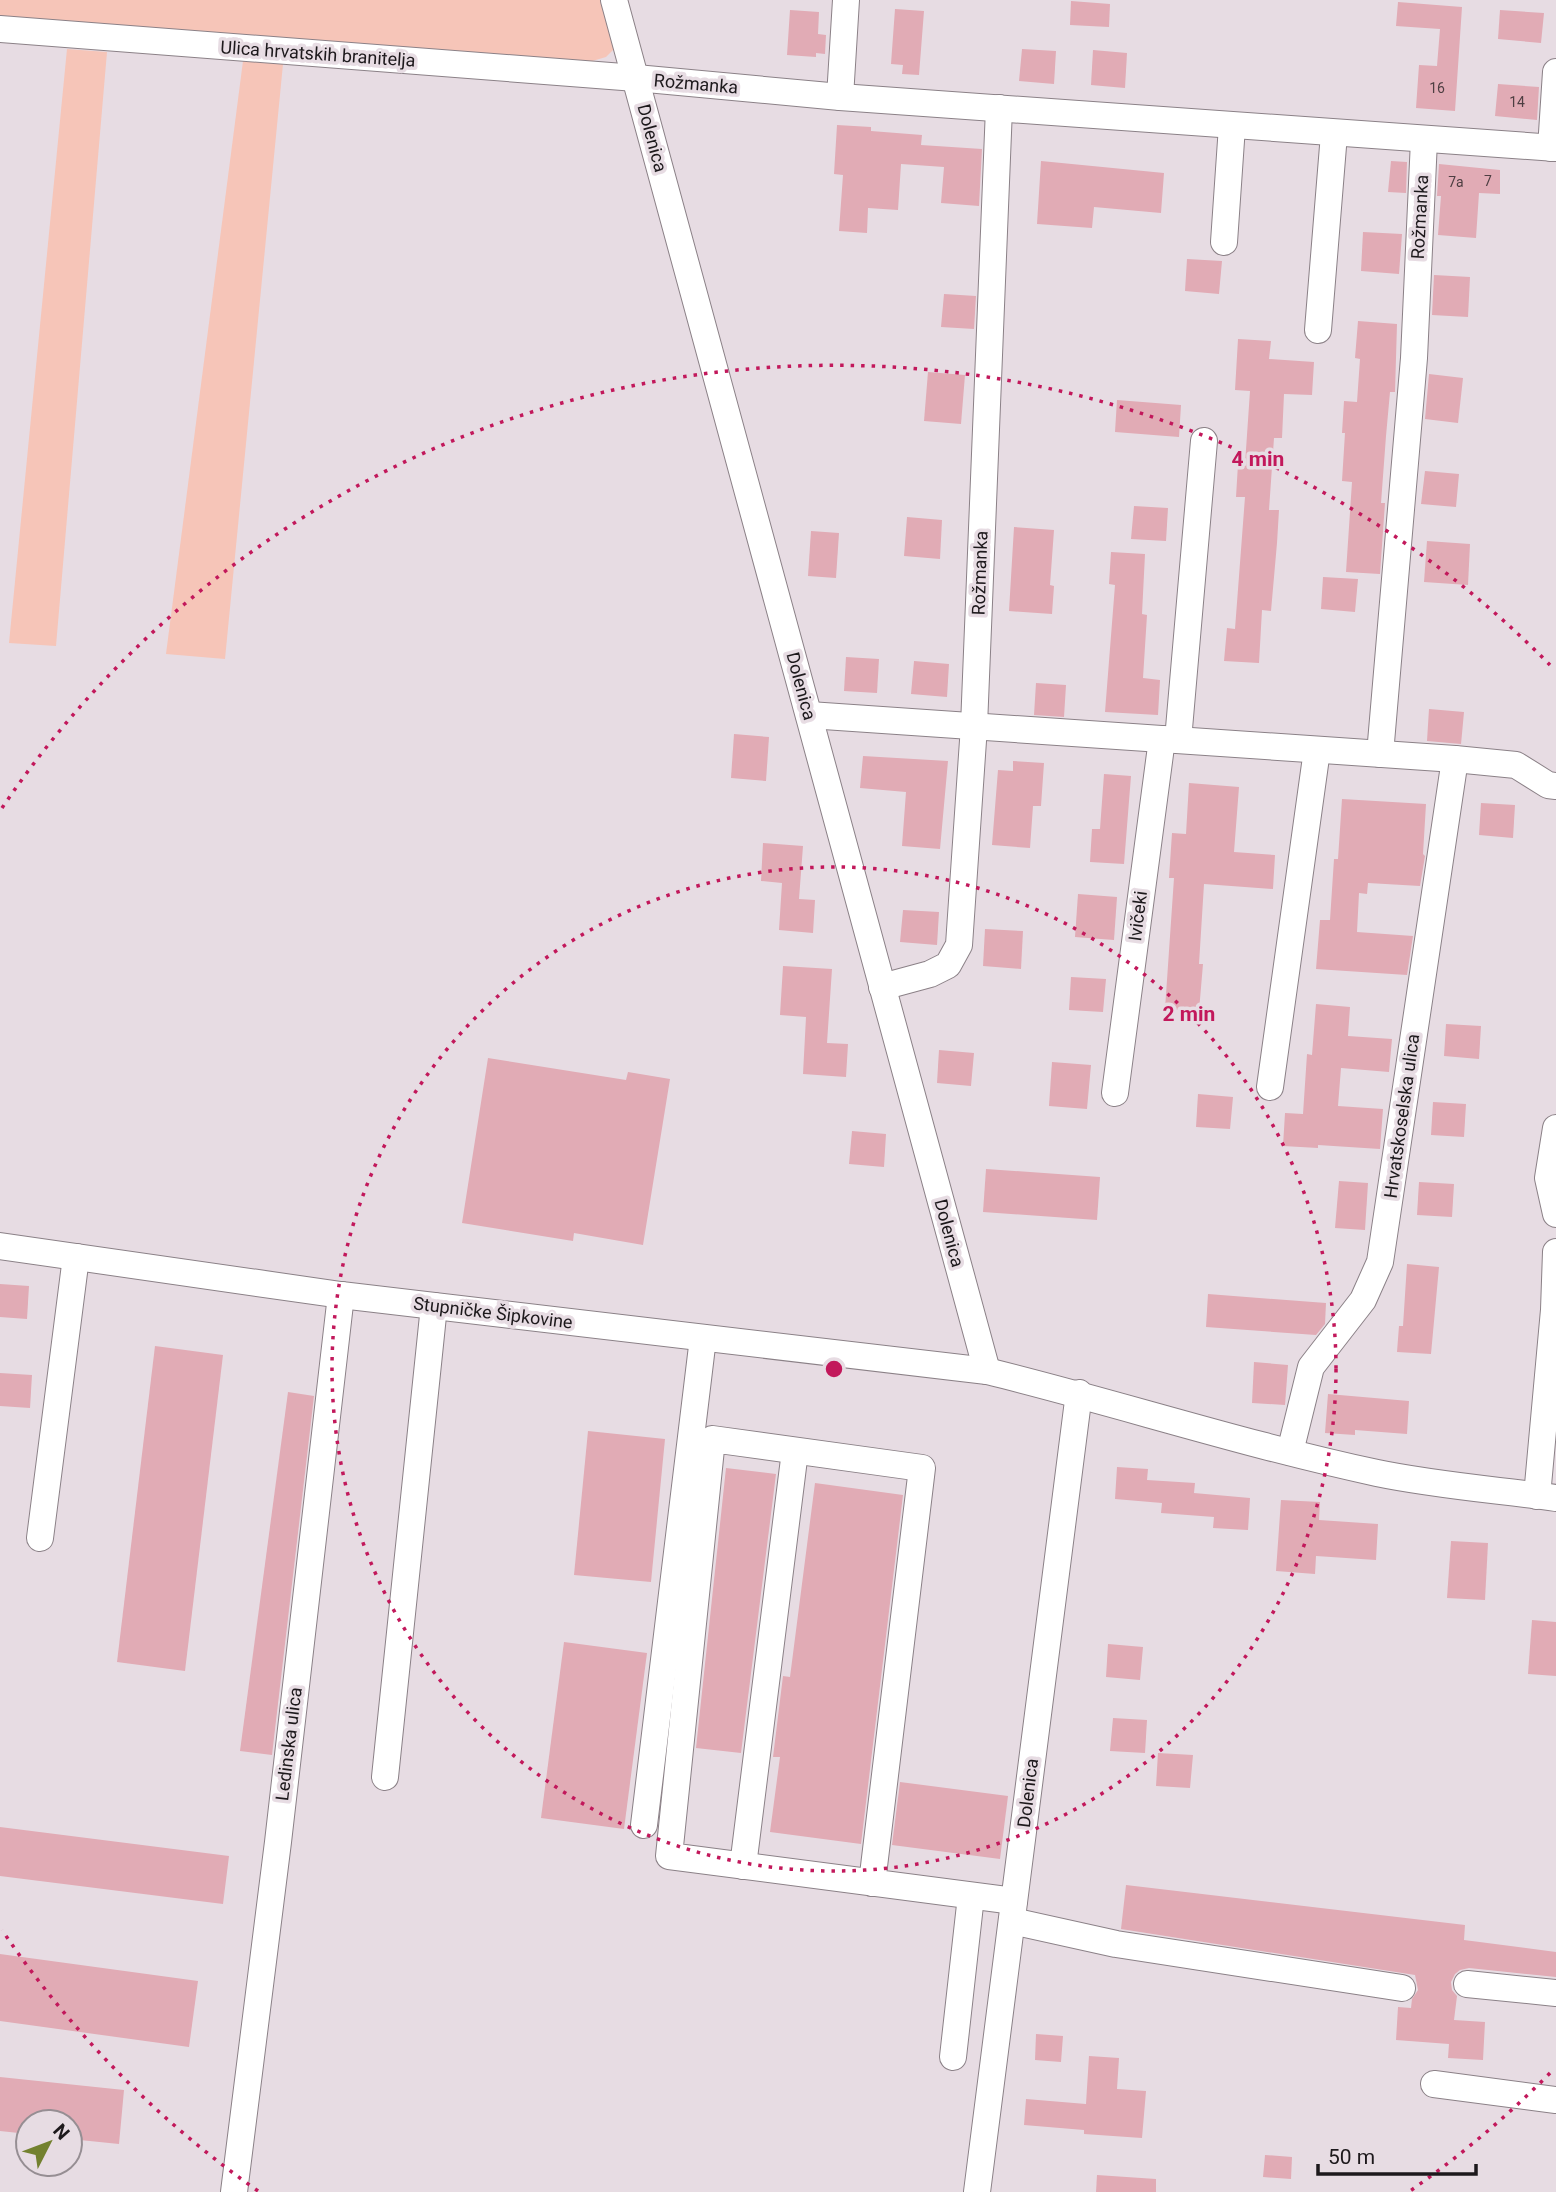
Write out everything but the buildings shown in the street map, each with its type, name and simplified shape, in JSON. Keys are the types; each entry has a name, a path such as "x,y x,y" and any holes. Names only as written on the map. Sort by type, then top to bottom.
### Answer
{"street":[{"name":"Dolenica","path":"614,0 986,1371"},
{"path":"840,97 846,0"},
{"name":"Ulica hrvatskih branitelja","path":"0,29 635,78"},
{"path":"1553,148 1556,72"},
{"name":"Rožmanka","path":"635,78 840,97 1553,148"},
{"name":"Rožmanka","path":"883,987 930,974 948,965 959,945 974,726 999,108"},
{"path":"1224,242 1232,126"},
{"path":"1318,330 1334,134"},
{"name":"Rožmanka","path":"1380,754 1414,358 1424,140"},
{"name":"Ivičeki","path":"1115,1094 1170,739 1204,441"},
{"path":"809,715 1455,759 1516,765 1548,785 1556,786"},
{"path":"1270,1087 1317,750"},
{"name":"Hrvatskoselska ulica","path":"1290,1452 1311,1367 1363,1300 1380,1262 1455,759"},
{"path":"1556,1128 1548,1178 1556,1214"},
{"name":"Stupničke Šipkovine","path":"0,1246 341,1295 986,1371"},
{"path":"986,1371 1379,1474 1547,1497 1556,1252"},
{"path":"40,1538 76,1257"},
{"name":"Ledinska ulica","path":"234,2192 278,1842 341,1295"},
{"path":"385,1777 434,1306"},
{"path":"644,1825 703,1338"},
{"name":"Dolenica","path":"977,2192 1079,1394"},
{"path":"872,1883 922,1468 712,1439 669,1856 743,1866 872,1883 971,1896 1116,1944 1402,1988"},
{"path":"743,1866 795,1451"},
{"path":"953,2057 971,1896"},
{"path":"1467,1984 1556,1993"},
{"path":"1434,2084 1556,2100"}],"shaded area":[{"path":"0,0 604,0 615,48 606,57 582,64 0,20"},
{"path":"67,49 107,52 56,646 9,643"},
{"path":"243,61 283,64 225,659 166,654"}]}
